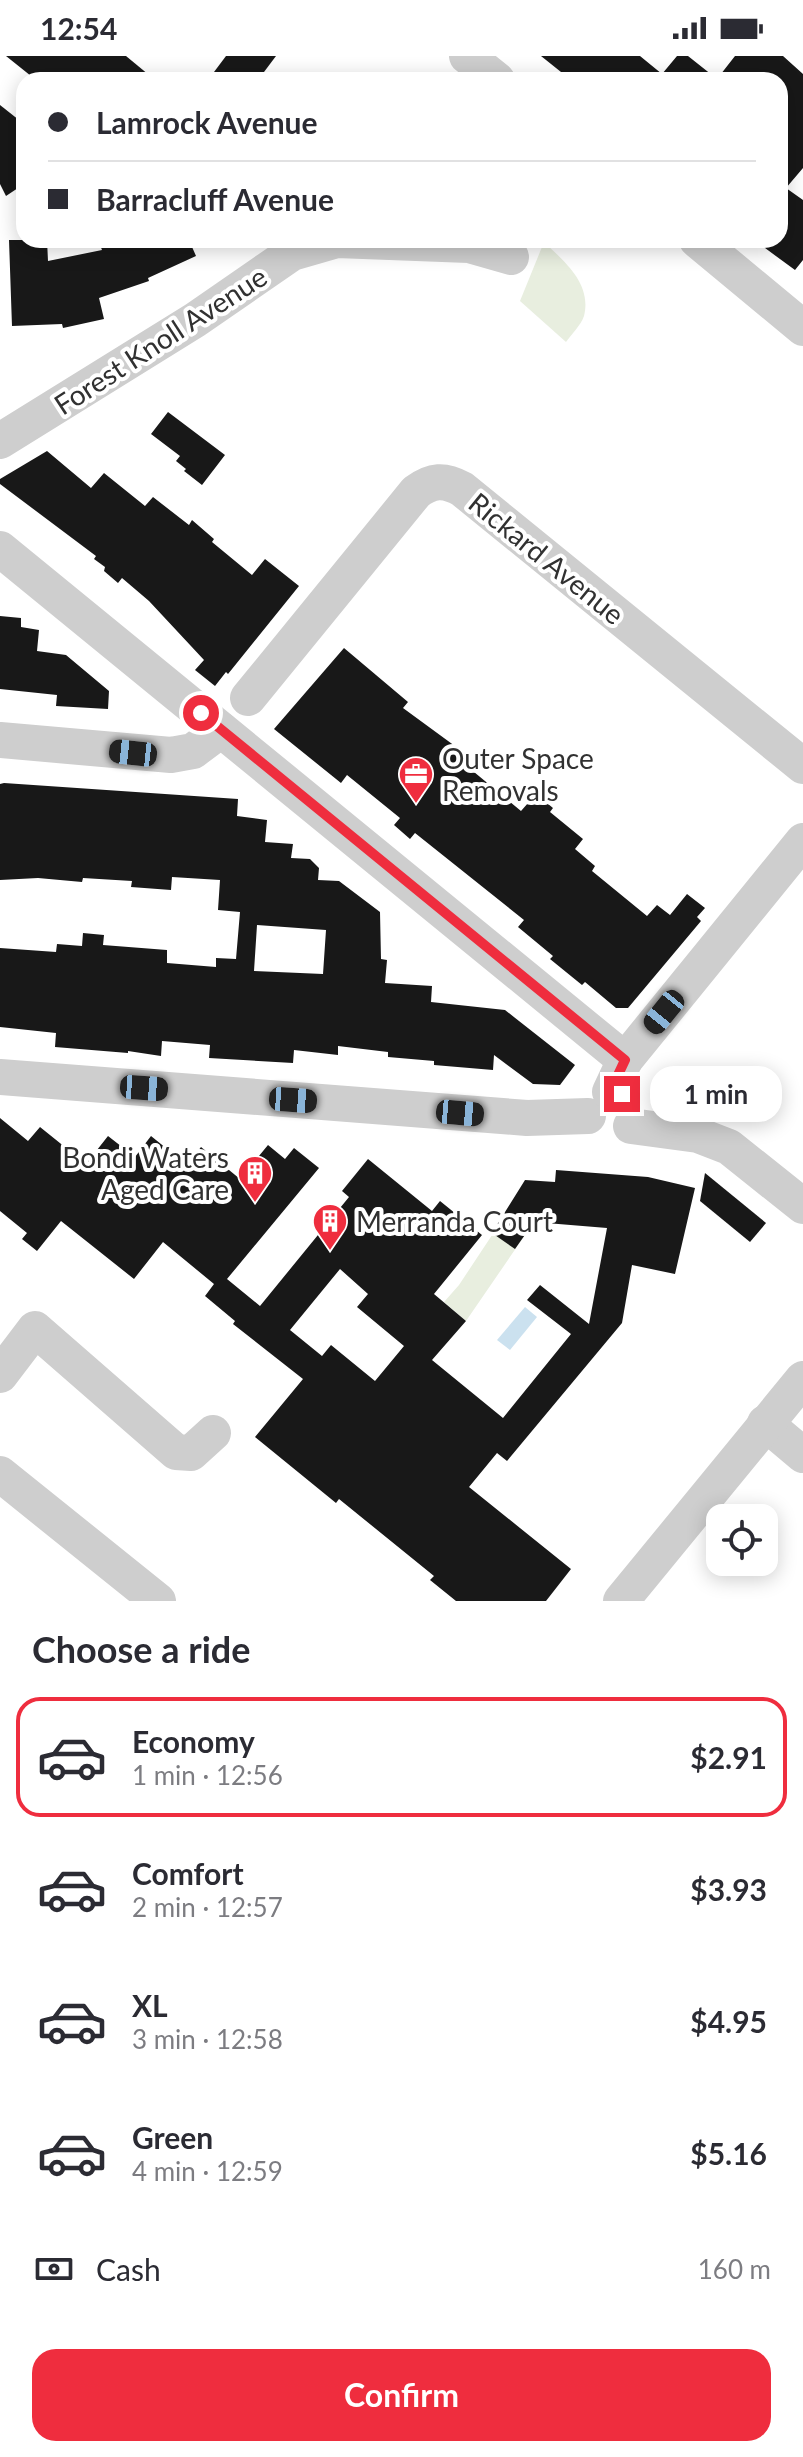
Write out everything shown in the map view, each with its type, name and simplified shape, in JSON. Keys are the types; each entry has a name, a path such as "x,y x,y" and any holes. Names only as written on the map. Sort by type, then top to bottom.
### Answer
{"street":[{"path":"467,56 487,72"},
{"name":"Forest Knoll Avenue","path":"0,441 195,320 292,253 309,248"},
{"name":"Forest Knoll Avenue","path":"480,248 511,257"},
{"path":"707,248 803,328"},
{"name":"Rickard Avenue","path":"248,698 416,492 438,481 462,489 803,766"},
{"path":"0,549 221,730 608,1089"},
{"path":"0,740 171,755 193,751 221,730"},
{"path":"803,841 608,1089 592,1128 604,1137 619,1136 631,1126 698,1135 729,1147 803,1206"},
{"path":"0,1077 527,1118 608,1089"},
{"path":"0,1375 35,1329 176,1452 191,1453 213,1433"},
{"path":"621,1601 803,1379"},
{"path":"765,1423 803,1455"},
{"path":"0,1474 158,1601"}],"green space":[{"path":"542,248 550,248 575,274 580,284 584,294 584,316 566,342 520,301"},
{"path":"506,1214 532,1214 552,1223 534,1222 466,1321 444,1302 459,1285"}],"water":[{"path":"525,1307 537,1317 510,1350 497,1340"}],"building":[{"path":"6,56 126,56 145,72 26,72"},
{"path":"226,56 276,56 264,72 214,72"},
{"path":"541,56 640,56 660,72 561,72"},
{"path":"677,56 688,56 708,72 664,72"},
{"path":"735,56 783,56 803,74 803,168 788,186 788,72 722,72"},
{"path":"0,105 16,118 16,189 6,196 0,184"},
{"path":"788,189 803,200 803,260 795,270 765,248 788,248"},
{"path":"9,240 16,240 16,248 47,248 48,261 101,248 192,248 196,256 148,278 149,281 99,298 104,319 63,328 62,324 12,326"},
{"path":"168,412 225,455 202,485 176,461 180,456 151,434"},
{"path":"47,451 91,488 104,473 145,506 153,497 189,525 192,520 214,539 212,542 252,575 265,559 299,586 215,686 195,670 204,660 149,601 122,578 118,583 94,559 96,556 0,484 0,479"},
{"path":"0,616 21,618 21,627 39,630 37,651 66,655 109,691 108,709 56,706 57,695 0,689"},
{"path":"344,648 408,702 403,708 474,760 468,767 521,811 536,794 553,808 550,812 583,839 575,849 595,866 592,871 647,916 657,905 670,915 687,894 705,908 697,917 701,921 628,1008 616,1008 585,982 582,985 518,927 524,920 415,833 410,839 394,825 400,818 347,775 341,783 274,729"},
{"path":"0,784 238,799 237,816 267,820 265,842 293,844 291,858 310,859 319,868 318,880 339,881 380,912 381,959 387,960 385,983 432,986 431,1002 505,1010 575,1065 560,1085 533,1084 494,1055 493,1070 434,1065 434,1061 388,1057 388,1052 338,1046 338,1055 294,1050 293,1063 209,1058 210,1045 162,1041 161,1056 55,1047 56,1033 0,1027 0,948 56,952 57,944 82,946 83,933 104,935 103,945 167,950 167,963 216,967 216,958 236,959 240,912 218,910 220,880 172,877 171,890 131,887 132,881 83,878 82,882 38,878 0,880","holes":["257,925 326,930 323,974 254,971"]},
{"path":"0,1118 28,1141 40,1127 86,1164 108,1136 135,1157 151,1136 187,1165 201,1147 240,1179 268,1145 285,1159 294,1148 319,1168 227,1279 260,1306 349,1197 342,1191 368,1159 432,1211 440,1201 482,1235 434,1294 466,1321 432,1360 503,1418 571,1334 527,1300 540,1285 589,1324 607,1228 534,1222 515,1249 492,1233 525,1180 555,1182 556,1170 648,1177 695,1188 675,1274 632,1265 622,1323 507,1461 497,1453 469,1487 571,1569 546,1601 456,1601 430,1580 434,1576 339,1499 336,1503 255,1437 303,1379 233,1324 235,1321 205,1296 214,1284 163,1242 134,1279 61,1221 37,1251 22,1239 27,1233 0,1211","holes":["340,1269 368,1294 357,1307 404,1346 375,1381 331,1345 322,1356 290,1330"]},
{"path":"705,1173 766,1223 750,1242 700,1201"}],"place":[{"name":"Outer Space Removals","path":"416,805"},
{"name":"Bondi Waters Aged Care","path":"255,1204"},
{"name":"Merranda Court","path":"330,1252"}],"route":[{"path":"201,713 625,1060 610,1092 622,1094"}]}
